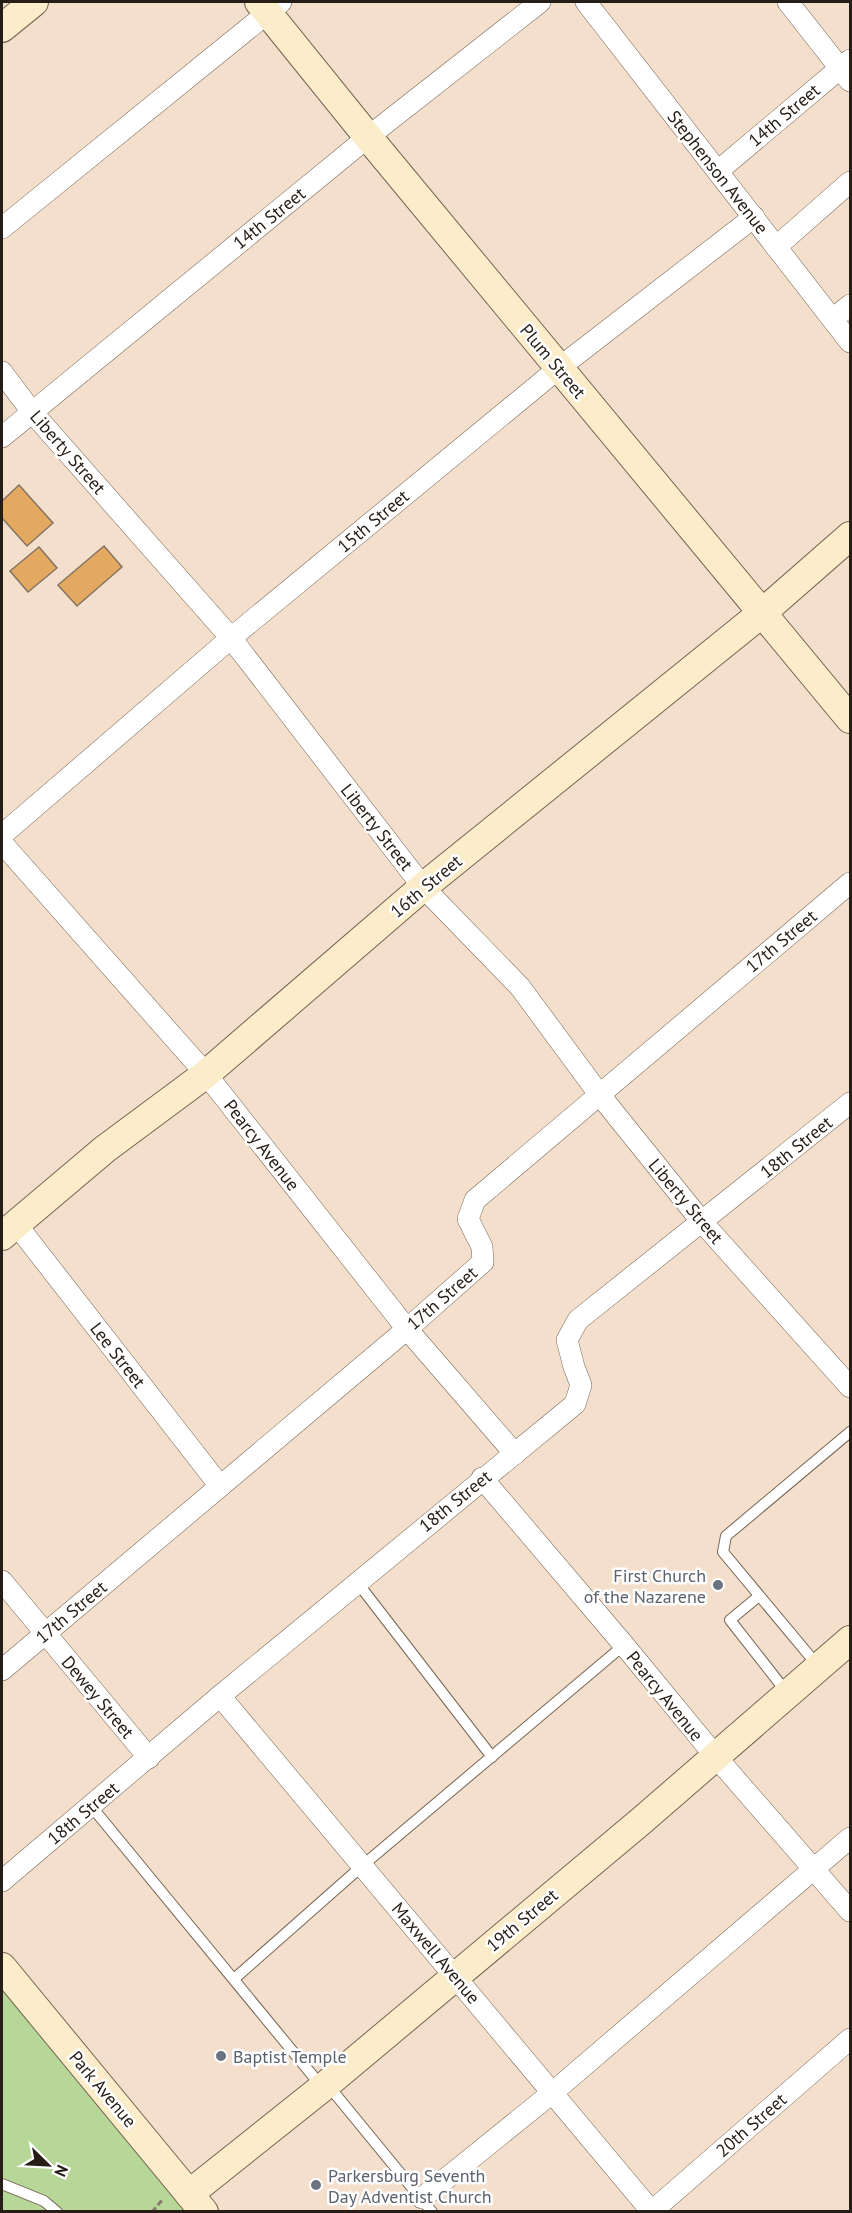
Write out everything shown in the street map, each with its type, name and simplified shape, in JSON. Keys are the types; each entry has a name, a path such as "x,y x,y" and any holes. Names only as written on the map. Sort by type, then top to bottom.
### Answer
{"street":[{"path":"2,28 34,2"},
{"name":"14th Street","path":"2,437 368,137 540,2"},
{"name":"Stephenson Avenue","path":"586,2 850,342"},
{"path":"788,2 847,70"},
{"path":"2,228 269,5"},
{"name":"Plum Street","path":"269,5 368,137 850,719"},
{"name":"14th Street","path":"718,171 847,70"},
{"path":"776,247 850,182"},
{"name":"15th Street","path":"2,835 231,638 559,368 753,217"},
{"path":"833,320 850,305"},
{"name":"Liberty Street","path":"2,372 32,412 231,638 423,887 520,987 599,1094 702,1222 850,1387"},
{"name":"16th Street","path":"9,1230 105,1149 206,1074 423,887 762,613 850,536"},
{"name":"Pearcy Avenue","path":"2,843 206,1074 406,1329 515,1454"},
{"name":"17th Street","path":"2,1670 483,1262 482,1247 468,1219 475,1200 850,883"},
{"name":"18th Street","path":"2,1881 220,1696 482,1478 575,1404 581,1385 567,1340 578,1320 850,1103"},
{"name":"Lee Street","path":"9,1230 220,1486"},
{"name":"Pearcy Avenue","path":"482,1478 716,1757 850,1911"},
{"name":"Dewey Street","path":"2,1581 149,1758"},
{"name":"19th Street","path":"186,2201 716,1757 850,1640"},
{"name":"Maxwell Avenue","path":"220,1696 651,2211"},
{"path":"427,2205 552,2093 850,1838"},
{"name":"Park Avenue","path":"2,1967 186,2201"},
{"name":"20th Street","path":"651,2211 850,2039"}],"lane":[{"path":"819,1667 723,1552 726,1536 850,1432"},
{"path":"357,1582 492,1757"},
{"path":"759,1596 730,1620 789,1694"},
{"path":"234,1979 362,1866 624,1645"},
{"path":"91,1806 234,1979 427,2205"},
{"path":"2,2184 44,2201 57,2211"}],"path":[{"path":"152,2211 186,2201"}],"green space":[{"path":"2,1967 204,2211 2,2211"}],"building":[{"path":"19,485 53,523 27,546 2,518 2,501"},
{"path":"104,546 122,567 77,606 58,585"},
{"path":"39,547 57,568 28,592 10,571"}],"place":[{"name":"First Church of the Nazarene","path":"718,1585"},
{"name":"Baptist Temple","path":"221,2056"},
{"name":"Parkersburg Seventh Day Adventist Church","path":"316,2185"}]}
